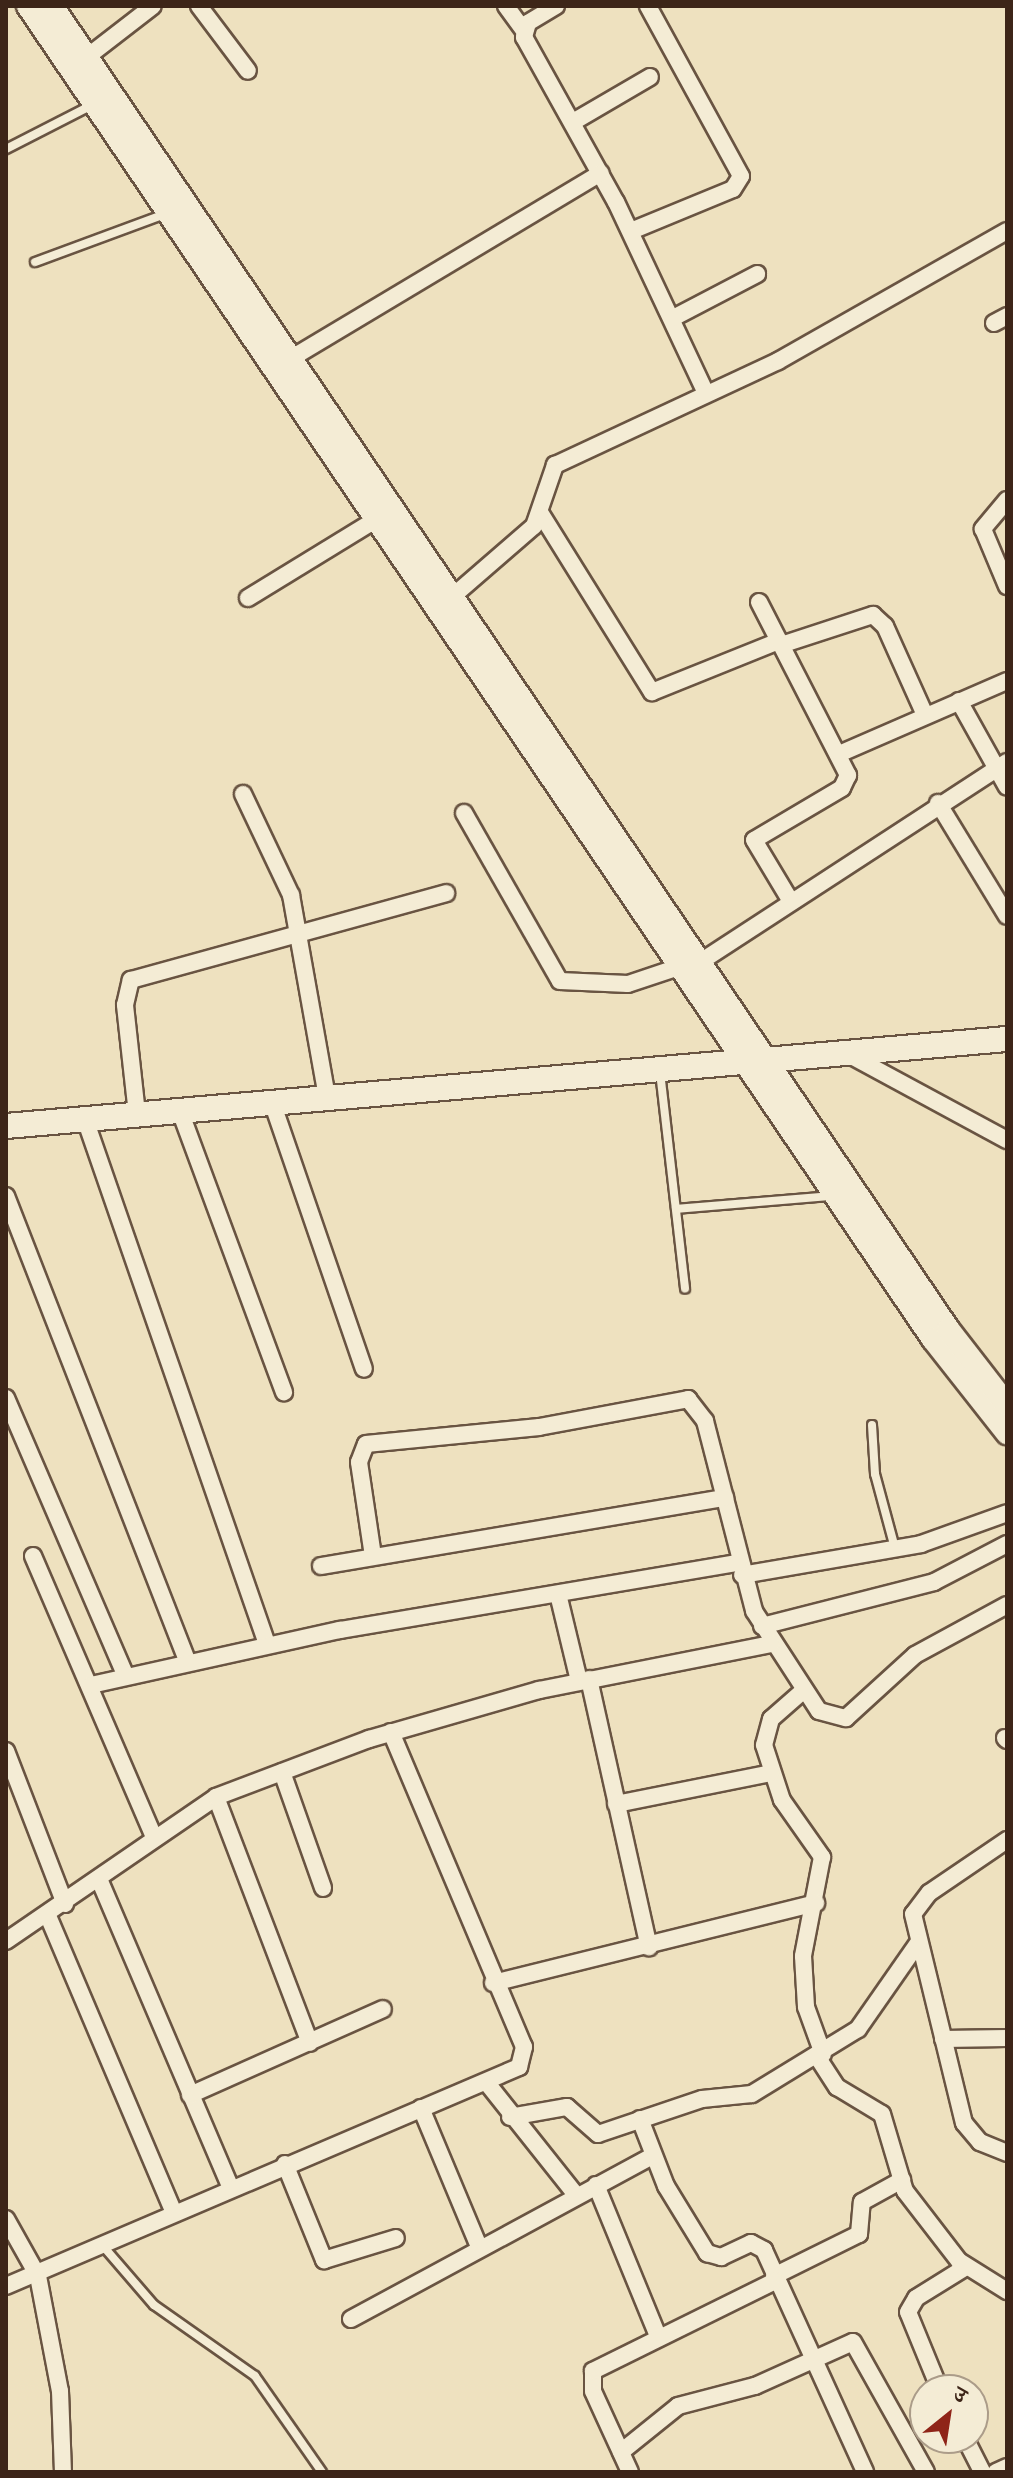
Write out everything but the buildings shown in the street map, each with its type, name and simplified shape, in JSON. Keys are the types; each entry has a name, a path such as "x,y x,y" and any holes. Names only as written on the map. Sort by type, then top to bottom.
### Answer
{"main road":[{"path":"6,1126 769,1057 1007,1039"}],"street":[{"path":"28,6 377,519 688,967 769,1057 948,1329 1007,1405"},
{"path":"52,6 452,597 688,967 742,1060 1007,1433"},
{"path":"87,57 153,6"},
{"path":"199,6 248,71"},
{"path":"506,6 524,31 631,231 705,391"},
{"path":"524,31 556,6"},
{"path":"631,231 733,189 741,176 648,6"},
{"path":"573,122 650,77"},
{"path":"290,359 601,173"},
{"path":"452,597 521,541 541,514 555,465 705,391 778,361 1007,231"},
{"path":"673,318 757,274"},
{"path":"1007,500 983,529 1007,586"},
{"path":"541,514 652,692 780,643 873,615 885,626 925,715"},
{"path":"248,598 377,519"},
{"path":"759,602 848,775 842,788 754,840 790,900"},
{"path":"839,754 1007,681"},
{"path":"959,701 1002,765 1007,787"},
{"path":"464,813 560,981 628,984 688,967 938,803 1002,765"},
{"path":"243,794 300,930 327,1097"},
{"path":"938,803 1007,916"},
{"path":"137,1114 125,1005 131,980 300,930 446,893"},
{"path":"844,1052 1007,1140"},
{"path":"272,1102 364,1369"},
{"path":"180,1111 284,1392"},
{"path":"85,1119 267,1644"},
{"path":"6,1196 187,1660"},
{"path":"6,1398 126,1676"},
{"path":"373,1556 359,1462 366,1444 379,1440 539,1427 688,1399 702,1409 740,1569 762,1626 771,1644 819,1711 846,1718 915,1655 1007,1605"},
{"path":"321,1566 725,1498"},
{"path":"91,1685 187,1660 267,1644 558,1594 895,1549 967,1532 1007,1513"},
{"path":"762,1626 934,1582 1007,1544"},
{"path":"33,1556 154,1837"},
{"path":"558,1594 616,1804 649,1947"},
{"path":"6,1941 48,1916 154,1837 216,1797 391,1732 584,1680 771,1644"},
{"path":"804,1690 766,1730 771,1773 818,1846 823,1872 803,1940 804,1980 820,2056 837,2087 882,2114 902,2180 966,2267 1007,2291"},
{"path":"6,2286 38,2276 230,2186 487,2083 519,2067 524,2055 391,1732"},
{"path":"6,1751 65,1904"},
{"path":"282,1772 323,1888"},
{"path":"616,1804 771,1773"},
{"path":"216,1797 310,2043"},
{"path":"1007,1840 920,1901 913,1914 964,2123 980,2142 1007,2153"},
{"path":"99,1879 230,2186"},
{"path":"493,1983 649,1947 816,1903"},
{"path":"48,1916 173,2211"},
{"path":"510,2117 567,2107 598,2134 702,2099 752,2094 820,2056 870,2016 891,1971 918,1943"},
{"path":"190,2095 383,2009"},
{"path":"943,2039 1007,2038"},
{"path":"487,2083 510,2117 577,2196"},
{"path":"421,2108 478,2244"},
{"path":"640,2119 652,2156 707,2253 721,2257 756,2243 865,2472"},
{"path":"351,2319 478,2244 652,2156"},
{"path":"285,2164 324,2260 396,2238"},
{"path":"630,2472 590,2379 599,2364 859,2234 862,2202 902,2180"},
{"path":"596,2185 658,2336"},
{"path":"6,2219 38,2276 60,2391 63,2472"},
{"path":"933,2374 908,2312 916,2298 966,2267"},
{"path":"621,2452 678,2406 755,2386 813,2361 847,2342 861,2347 926,2472"},
{"path":"973,2454 982,2472"},
{"path":"996,2472 1007,2467"}],"lane":[{"path":"6,149 94,104"},
{"path":"35,262 168,212"},
{"path":"659,1067 685,1289"},
{"path":"676,1209 836,1196"},
{"path":"872,1425 875,1474 895,1549"},
{"path":"103,2246 154,2305 255,2376 322,2472"}]}
